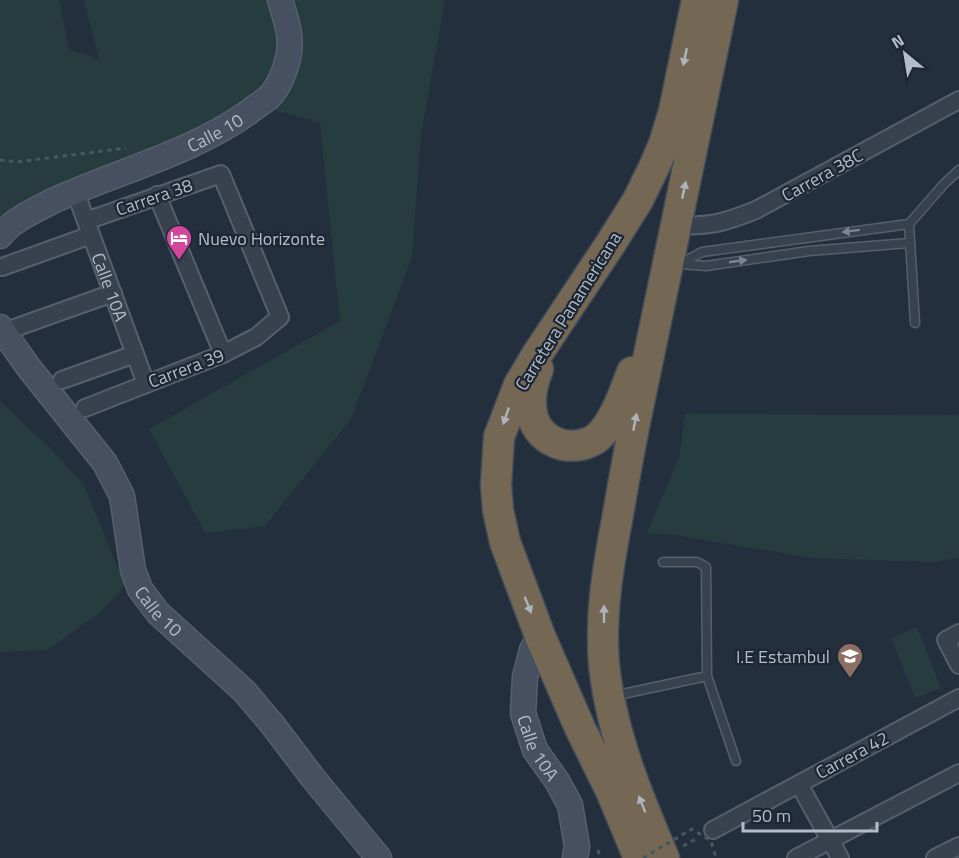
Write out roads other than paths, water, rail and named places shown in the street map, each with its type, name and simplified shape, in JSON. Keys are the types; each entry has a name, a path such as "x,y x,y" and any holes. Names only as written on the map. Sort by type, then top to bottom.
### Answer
{"highway":[{"name":"Carretera Panamericana","path":"641,858 580,729 540,636 505,542 498,510 496,485 499,437 519,385 638,200 655,165 674,111 697,0"},
{"path":"664,858 624,758 616,729 604,663 604,596 625,473 669,275 723,0"},
{"path":"559,323 532,384 530,401 532,416 538,429 546,438 569,446 582,445 597,438 615,412 669,275"}],"street":[{"name":"Calle 10","path":"0,236 5,229 37,209 75,191 199,142 236,121 269,98 282,78 289,57 290,34 280,0"},
{"name":"Carrera 38C","path":"677,225 698,226 727,222 756,210 959,100"},
{"name":"Carrera 38","path":"2,267 157,195 222,174 280,317"},
{"name":"Calle 10A","path":"75,191 146,384"},
{"path":"157,195 223,354"},
{"path":"3,329 113,293"},
{"name":"Carrera 39","path":"85,408 223,354 256,338 280,317"},
{"name":"Calle 10","path":"3,329 29,368 105,463 122,496 133,570 140,589 158,613 256,704 379,858"},
{"path":"62,380 135,354"},
{"path":"959,633 946,640 959,665"},
{"name":"Calle 10A","path":"540,636 532,650 525,677 523,713 535,750 557,781 570,805 577,846 575,858"},
{"name":"Carrera 42","path":"713,830 959,698"},
{"path":"796,858 959,773"},
{"path":"799,783 840,858"},
{"path":"935,858 959,846"}],"lane":[{"path":"669,275 702,252 909,224 959,170"},
{"path":"909,224 915,323"},
{"path":"669,275 706,266 809,252 909,243"},
{"path":"663,562 697,562 706,567 707,676 736,761"},
{"path":"609,696 707,676"}],"place":[{"name":"Nuevo Horizonte","path":"179,261"},
{"name":"I.E Estambul","path":"850,679"}]}
